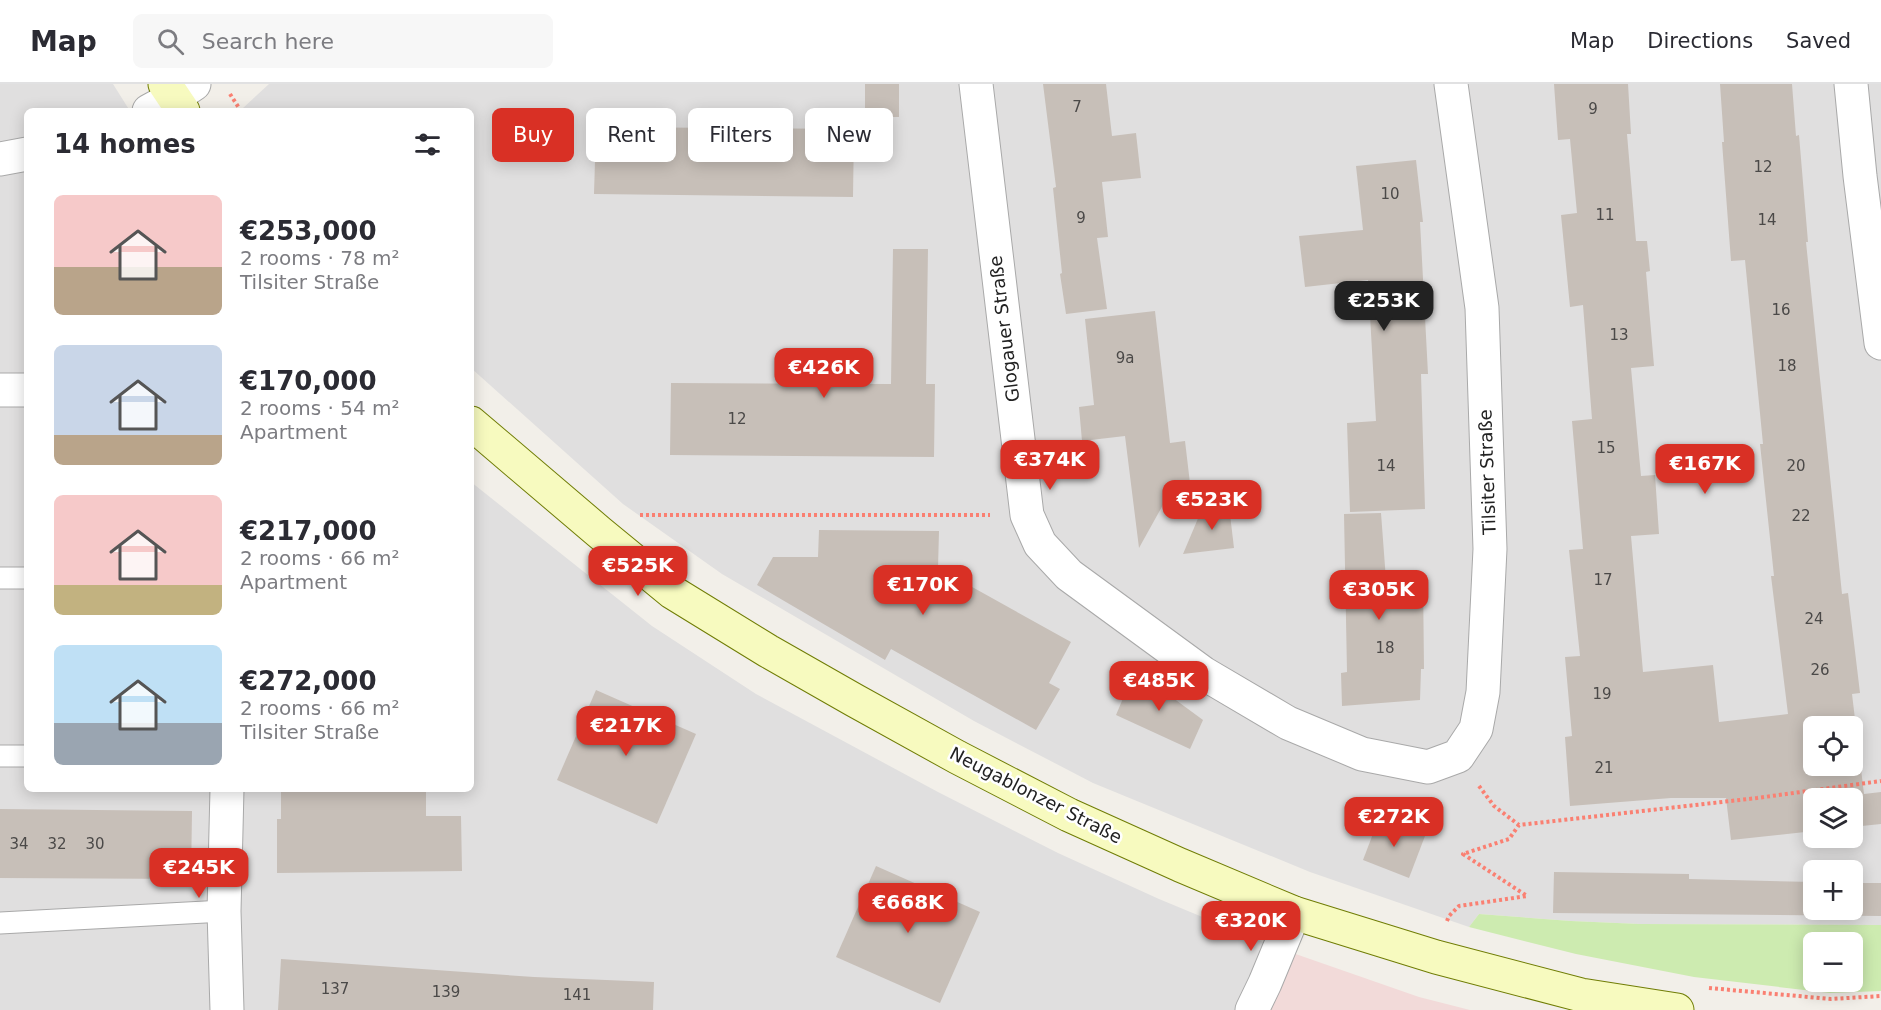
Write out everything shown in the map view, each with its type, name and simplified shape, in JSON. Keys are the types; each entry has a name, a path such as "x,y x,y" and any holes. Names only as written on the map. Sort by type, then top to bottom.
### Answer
{"street":[{"name":"Glogauer Straße","path":"976,84 1027,515 1040,544 1069,575 1203,673 1288,723 1362,754 1428,767 1458,756"},
{"name":"Tilsiter Straße","path":"1451,84 1482,308 1490,549 1483,692 1476,729 1458,756"},
{"path":"1851,84 1881,343"},
{"path":"0,159 24,155"},
{"path":"0,390 24,390"},
{"name":"Neugablonzer Straße","path":"474,426 672,592 768,651 957,757 1070,814 1180,865 1294,913 1436,957 1581,995 1677,1010"},
{"path":"227,792 224,911 227,1010"},
{"path":"1252,1010 1294,913"}],"lane":[{"path":"0,578 24,578"},
{"path":"0,756 24,756"},
{"path":"0,923 224,911"}],"path":[{"path":"599,532 618,514 1027,515"},
{"path":"1458,756 1494,806 1519,825 1881,782"},
{"path":"1446,924 1449,916 1459,906 1527,896 1463,854 1509,839 1519,825"}],"shaded area":[{"path":"0,84 113,84 128,108 24,108 24,792 474,792 474,484 652,626 756,694 938,792 1058,853 1159,899 1270,945 1242,1010 0,1010"},
{"path":"269,84 1881,84 1881,925 1640,924 1479,914 1469,927 1310,872 1093,783 974,721 722,574 623,504 474,371 474,108 243,108"},
{"path":"1287,951 1419,997 1470,1010 1261,1010"}],"green space":[{"path":"1479,914 1640,924 1881,925 1881,991 1863,992 1863,932 1803,932 1803,990 1694,977 1576,954 1469,927"}],"building":[{"path":"865,84 899,84 899,117 893,117 893,108 865,108"},
{"path":"1043,84 1106,84 1112,136 1136,133 1141,178 1102,182 1108,237 1097,238 1107,309 1066,314 1060,274 1062,273 1053,188 1056,187"},
{"path":"1554,84 1628,84 1631,134 1627,134 1636,241 1647,241 1650,271 1646,272 1654,366 1631,368 1641,476 1655,475 1659,534 1631,536 1643,672 1713,665 1719,722 1788,714 1771,576 1774,576 1760,444 1763,444 1745,260 1731,261 1720,84 1792,84 1796,136 1799,135 1808,242 1806,242 1842,594 1848,593 1860,693 1852,694 1855,716 1803,716 1803,776 1862,776 1864,794 1881,792 1881,824 1863,826 1863,788 1803,788 1803,832 1731,840 1726,798 1671,798 1570,806 1565,737 1572,736 1565,657 1580,656 1569,550 1583,549 1572,421 1592,419 1583,305 1570,307 1561,215 1577,213 1570,139 1558,140"},
{"path":"676,128 688,128 688,162 793,162 793,129 805,129 805,162 854,162 853,197 594,194 595,162 676,162"},
{"path":"1416,160 1423,222 1420,222 1428,374 1421,374 1425,509 1350,512 1347,423 1376,421 1368,280 1305,287 1299,236 1363,230 1356,166"},
{"path":"893,249 928,249 926,384 935,384 934,457 670,455 671,383 891,384"},
{"path":"1155,311 1170,443 1185,441 1194,517 1164,503 1139,548 1125,436 1082,441 1079,407 1094,405 1085,319"},
{"path":"1229,506 1234,548 1183,554 1202,509"},
{"path":"1381,513 1386,580 1423,579 1424,669 1421,669 1420,700 1342,706 1341,673 1347,672 1344,514"},
{"path":"819,530 939,531 938,568 1071,642 1049,683 1060,689 1036,730 891,649 885,660 757,585 773,557 818,557"},
{"path":"1135,670 1203,720 1190,749 1116,715"},
{"path":"596,690 696,734 657,824 557,780"},
{"path":"281,792 426,792 426,816 461,816 462,871 277,873 277,819 281,819"},
{"path":"0,809 192,811 191,879 0,878"},
{"path":"1379,818 1425,836 1409,878 1363,860"},
{"path":"876,866 980,912 940,1003 836,957"},
{"path":"1554,872 1689,874 1689,879 1803,882 1803,915 1553,913"},
{"path":"1863,883 1881,883 1881,916 1863,916"},
{"path":"281,959 534,977 654,982 653,1010 278,1010"}]}
